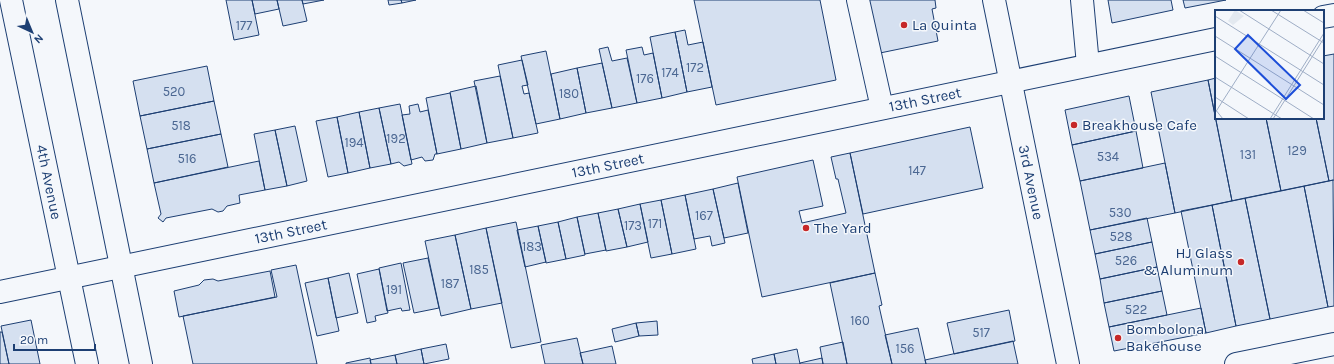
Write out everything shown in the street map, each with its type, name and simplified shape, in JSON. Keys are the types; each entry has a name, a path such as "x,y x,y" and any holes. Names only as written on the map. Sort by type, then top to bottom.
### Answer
{"street":[{"name":"4th Avenue","path":"12,0 87,364"},
{"path":"67,0 141,364"},
{"path":"858,0 882,108"},
{"name":"3rd Avenue","path":"994,0 1068,364"},
{"path":"1082,0 1088,65"},
{"path":"1324,17 1334,15"},
{"name":"13th Street","path":"0,292 1215,39"},
{"path":"1236,364 1334,344"}],"building":[{"path":"226,0 252,0 259,35 234,40"},
{"path":"252,0 277,0 279,9 255,14"},
{"path":"277,0 302,0 307,21 283,26"},
{"path":"302,0 324,0 303,4"},
{"path":"388,0 401,0 402,3 389,5"},
{"path":"401,0 416,0 402,3"},
{"path":"694,0 820,0 836,80 716,105"},
{"name":"La Quinta","path":"869,0 935,0 936,8 932,9 938,41 880,53"},
{"path":"1108,0 1171,0 1173,10 1112,23"},
{"path":"1183,0 1226,0 1185,8"},
{"path":"685,30 688,45 703,42 712,87 687,92 675,32"},
{"path":"675,32 687,92 662,98 650,37"},
{"path":"608,47 612,61 627,58 637,103 612,108 599,49"},
{"path":"642,47 644,55 653,53 662,98 637,103 626,50"},
{"path":"546,51 560,119 536,124 521,56"},
{"path":"1334,54 1334,180 1329,181 1316,119 1324,119 1324,56"},
{"path":"522,60 528,85 522,86 524,94 529,93 538,133 513,138 498,65"},
{"path":"602,63 612,108 586,113 577,68"},
{"path":"207,66 214,101 140,116 133,81"},
{"path":"577,68 586,113 560,119 551,74"},
{"path":"500,76 513,138 487,143 474,81"},
{"path":"1215,78 1215,115 1208,80"},
{"path":"1208,80 1232,201 1175,213 1151,92"},
{"path":"476,86 487,143 461,149 450,92"},
{"path":"450,93 461,149 437,154 426,98"},
{"path":"1129,96 1136,131 1072,145 1065,110"},
{"path":"214,101 221,134 147,149 140,116"},
{"path":"400,104 412,164 404,166 399,162 391,164 379,108"},
{"path":"418,104 420,112 428,110 437,154 435,154 433,160 425,161 422,157 411,160 402,115 410,114 409,106"},
{"path":"379,108 391,164 370,168 359,112"},
{"path":"359,112 370,168 348,173 337,117"},
{"path":"337,117 348,173 328,177 316,121"},
{"path":"1216,119 1266,119 1281,191 1232,201"},
{"path":"1266,119 1316,119 1329,181 1281,191"},
{"path":"295,126 307,181 287,186 275,130"},
{"path":"970,127 983,188 863,214 850,153"},
{"path":"275,130 287,186 265,190 254,134"},
{"path":"1136,131 1143,168 1080,181 1072,145"},
{"path":"221,134 228,167 154,183 147,149"},
{"name":"The Yard","path":"850,153 875,273 762,297 737,177 813,160 823,206 799,211 802,223 846,213 831,157"},
{"path":"259,161 265,190 239,195 240,203 227,206 223,211 218,212 212,209 166,218 163,222 158,218 161,214 154,183"},
{"path":"1165,163 1175,213 1090,230 1080,181"},
{"path":"1333,180 1334,306 1328,307 1304,186"},
{"path":"738,183 748,233 724,238 713,189"},
{"path":"1304,186 1328,307 1270,319 1245,198"},
{"path":"713,189 725,243 712,246 710,236 694,239 685,195"},
{"path":"685,195 696,249 672,254 661,200"},
{"name":"HJ Glass & Aluminum","path":"1245,198 1270,319 1236,326 1212,205"},
{"path":"661,200 672,254 651,258 640,204"},
{"path":"640,204 648,242 627,247 618,209"},
{"path":"1212,205 1236,326 1206,333 1181,211"},
{"path":"618,209 627,247 606,251 598,213"},
{"path":"598,213 606,250 585,254 577,217"},
{"path":"577,217 585,255 566,259 558,222"},
{"path":"1147,218 1152,242 1095,254 1090,230"},
{"path":"516,222 541,342 511,348 486,228"},
{"path":"558,222 566,259 546,263 538,226"},
{"path":"538,226 546,262 525,267 517,230"},
{"path":"486,228 502,303 471,309 455,235"},
{"path":"455,235 471,309 441,316 425,241"},
{"path":"1152,242 1157,267 1100,279 1095,254"},
{"path":"428,258 439,308 414,313 403,263"},
{"path":"401,263 410,310 402,311 401,308 387,311 379,268"},
{"path":"296,265 317,364 193,364 183,316 277,297 271,270"},
{"path":"1157,267 1162,291 1104,303 1100,279"},
{"path":"379,269 388,313 375,316 376,321 367,323 357,274"},
{"path":"270,271 275,297 179,317 174,291 199,285 204,280 213,279 218,281"},
{"path":"349,273 358,313 336,318 328,278"},
{"path":"875,273 882,305 879,306 892,364 847,364 830,283"},
{"path":"328,278 339,331 317,336 305,283"},
{"path":"1162,291 1167,315 1109,327 1104,303"},
{"path":"1201,308 1206,333 1114,351 1109,327"},
{"path":"1009,310 1015,341 954,354 947,323"},
{"path":"31,320 40,364 9,364 1,326"},
{"path":"657,321 658,335 639,336 636,323"},
{"path":"636,323 639,336 615,342 612,329"},
{"path":"918,328 926,364 892,364 885,335"},
{"path":"0,332 2,332 9,364 0,364"},
{"path":"577,338 583,364 545,364 541,345"},
{"path":"1013,341 1018,364 926,364 925,360"},
{"path":"843,342 847,364 823,364 820,347"},
{"path":"446,344 449,359 424,364 421,349"},
{"path":"612,346 616,364 583,364 580,353"},
{"path":"421,349 424,364 397,364 395,355"},
{"path":"797,349 800,364 776,364 774,354"},
{"path":"774,354 776,364 753,364 752,359"},
{"path":"395,355 397,364 371,364 370,360"},
{"path":"370,358 371,364 346,364 346,363"},
{"path":"822,358 823,364 800,364 800,363"}],"place":[{"name":"La Quinta","path":"904,25"},
{"name":"Breakhouse Cafe","path":"1074,125"},
{"name":"The Yard","path":"806,228"},
{"name":"HJ Glass & Aluminum","path":"1241,262"},
{"name":"Bombolona Bakehouse","path":"1118,338"}]}
